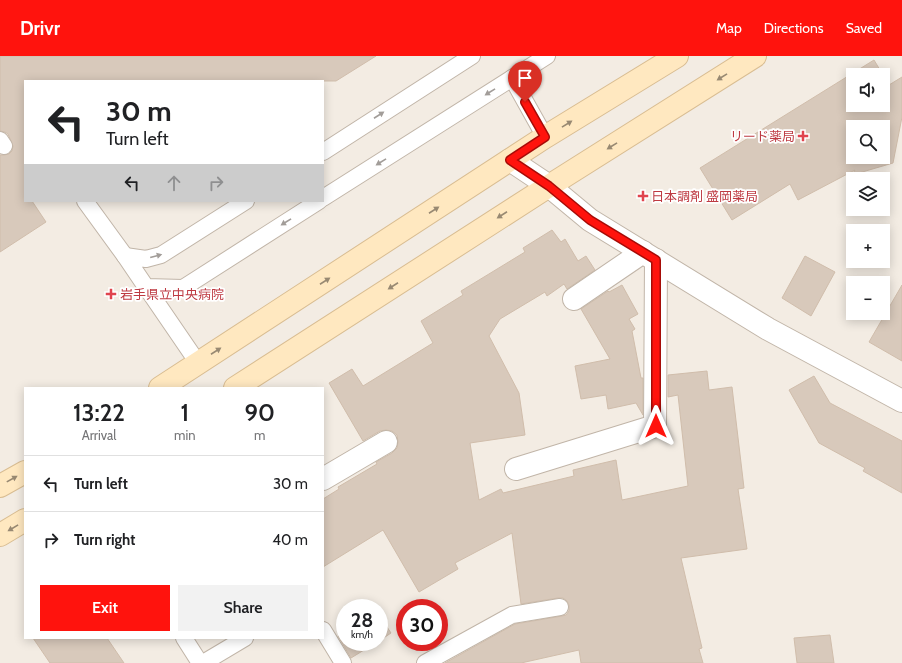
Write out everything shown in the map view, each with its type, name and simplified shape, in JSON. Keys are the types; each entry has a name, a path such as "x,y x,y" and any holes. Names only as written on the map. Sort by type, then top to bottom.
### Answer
{"street":[{"path":"162,387 545,137 677,56"},
{"path":"236,387 755,56"},
{"path":"510,160 549,186 590,220 768,329 902,401"},
{"path":"574,299 649,256"},
{"path":"516,469 656,426 649,256"},
{"path":"324,478 386,442"},
{"path":"0,486 24,473"},
{"path":"0,535 24,521"}],"lane":[{"path":"324,151 472,56"},
{"path":"324,197 547,56"},
{"path":"512,78 545,137"},
{"path":"86,202 125,256 198,363"},
{"path":"125,256 146,259 161,255 244,202"},
{"path":"146,287 183,288 317,202"},
{"path":"425,663 512,615 560,607"},
{"path":"324,632 343,663"},
{"path":"185,639 200,663"},
{"path":"203,663 243,639"}],"building":[{"path":"0,56 376,56 336,81 24,80 24,202 33,202 46,222 0,252 0,155 9,154 12,151 13,146 8,134 0,131"},
{"name":"リード薬局","path":"874,60 879,68 861,68"},
{"name":"リード薬局","path":"846,77 846,112 890,112 890,84 902,77 902,117 893,163 890,164 890,120 846,120 846,164 890,164 862,172 854,172 855,170 846,172 846,175 798,200 790,184 732,220 700,168"},
{"path":"552,230 561,242 565,239 578,261 586,256 595,270 567,289 564,284 547,296 545,292 500,319 489,336 519,393 525,435 470,443 479,500 501,489 503,493 574,476 573,470 616,460 622,500 688,486 678,395 668,397 668,375 707,371 709,390 732,387 744,488 738,489 747,549 681,558 702,648 699,649 703,663 581,663 579,650 521,663 445,663 515,624 562,616 566,615 569,611 569,605 563,598 521,604 512,533 455,563 458,569 419,592 383,530 324,566 324,498 339,489 338,487 377,464 376,462 392,453 397,448 398,442 397,435 392,431 386,430 380,431 363,441 329,383 352,369 363,386 433,343 421,321 463,295 461,291 525,252 523,248"},
{"path":"805,256 835,272 811,316 782,298"},
{"path":"622,285 638,314 629,319 635,329 632,331 641,378 643,378 643,415 636,403 608,409 606,395 581,399 575,366 610,359 581,309 608,291 609,292"},
{"path":"902,285 902,361 869,342 882,320 890,320 890,306"},
{"path":"814,376 830,403 902,441 902,493 863,471 865,468 819,443 789,390"},
{"path":"830,635 834,663 797,663 794,638"},
{"path":"34,639 108,639 124,663 50,663"},
{"path":"347,651 362,651 351,658"}],"place":[{"name":"リード薬局","path":"803,136"},
{"name":"日本調剤 盛岡薬局","path":"643,196"},
{"name":"岩手県立中央病院","path":"111,294"}],"route":[{"path":"525,102 545,137 510,160 549,186 590,220 656,260 656,426"}]}
